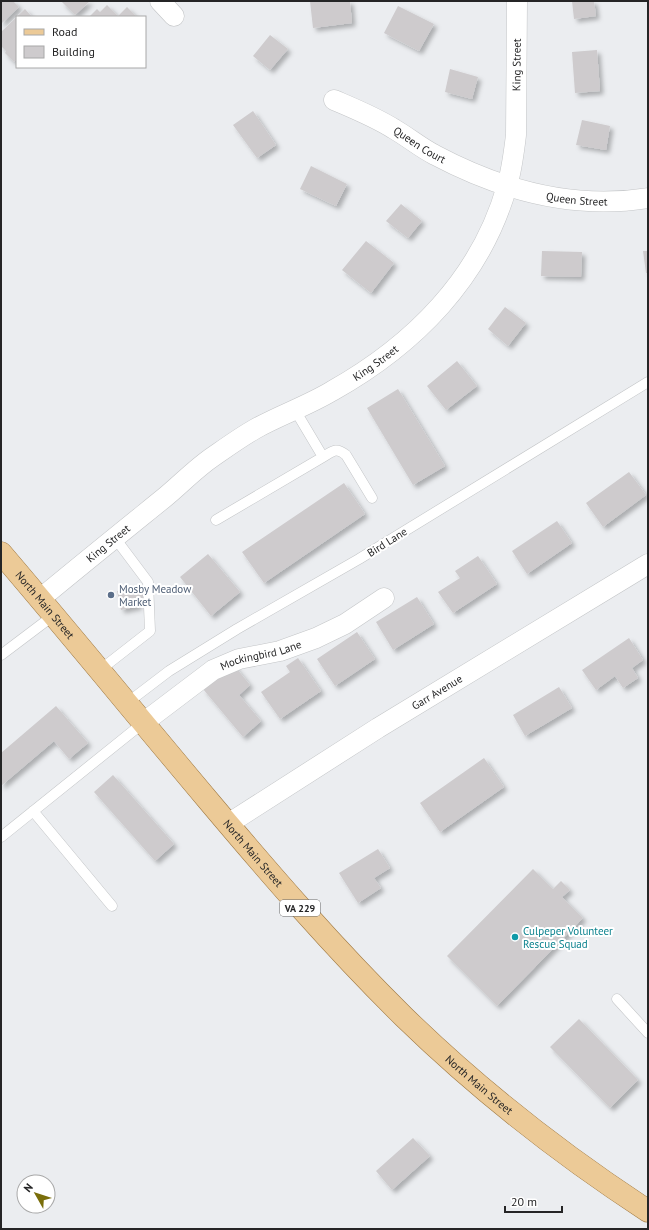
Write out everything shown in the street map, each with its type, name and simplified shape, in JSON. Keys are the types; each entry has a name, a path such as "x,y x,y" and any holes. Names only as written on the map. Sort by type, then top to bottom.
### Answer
{"main road":[{"name":"North Main Street","path":"1,553 228,824 347,960 405,1018 474,1080 541,1136 608,1185 648,1211"}],"street":[{"path":"160,1 174,16"},
{"name":"King Street","path":"40,599 212,458 254,430 330,392 360,375 395,350 427,321 456,288 477,258 490,232 507,186 516,135 517,1"},
{"name":"Queen Court","path":"334,100 366,113 396,130 433,155 468,172 507,186"},
{"name":"Queen Street","path":"507,186 556,198 591,202 626,202 648,198"},
{"name":"Garr Avenue","path":"228,824 378,728 648,564"},
{"name":"Mockingbird Lane","path":"143,723 213,670 239,658 280,650 316,638 345,624 384,598"}],"lane":[{"name":"Bird Lane","path":"127,703 169,671 212,644 359,559 648,382"},
{"path":"295,410 323,457"},
{"path":"216,520 335,450 346,455 372,498"},
{"path":"100,670 150,631 148,582 115,538"},
{"path":"1,655 54,615"},
{"path":"1,837 143,723"},
{"path":"33,811 112,906"},
{"path":"617,999 648,1033"}],"building":[{"path":"1,1 13,1 19,7 1,24"},
{"path":"61,1 90,1 75,15"},
{"path":"310,1 350,1 352,23 313,28"},
{"path":"572,1 594,1 596,16 574,19"},
{"path":"107,5 118,16 90,16 97,9 100,12"},
{"path":"398,6 434,24 419,51 384,33"},
{"path":"127,7 136,16 118,16"},
{"path":"25,9 31,16 18,16"},
{"path":"16,18 16,60 14,62 5,53 6,51 1,46 1,32"},
{"path":"270,35 288,49 270,70 253,56"},
{"path":"597,50 600,91 575,93 572,52"},
{"path":"450,69 478,77 472,99 445,92"},
{"path":"253,111 276,145 257,158 233,125"},
{"path":"582,120 610,126 606,150 576,145"},
{"path":"311,166 347,184 336,206 300,189"},
{"path":"401,204 422,221 408,238 386,221"},
{"path":"366,241 394,263 371,293 342,270"},
{"path":"542,251 582,252 581,277 541,276"},
{"path":"643,251 648,251 648,273 646,273"},
{"path":"505,307 526,323 508,346 488,329"},
{"path":"457,361 477,386 446,410 427,386"},
{"path":"398,389 445,466 413,485 367,408"},
{"path":"629,472 646,495 603,527 586,503"},
{"path":"344,483 365,514 264,583 242,552"},
{"path":"557,521 572,543 527,574 512,551"},
{"path":"208,554 240,592 211,616 180,577"},
{"path":"478,556 497,584 453,613 438,592 460,578 455,571"},
{"path":"140,586 143,600 137,602 139,606 121,610 117,591"},
{"path":"417,597 434,624 393,650 376,622"},
{"path":"357,632 375,659 335,686 317,659"},
{"path":"629,638 643,660 632,668 638,678 623,688 615,676 596,690 582,670"},
{"path":"298,658 321,691 280,719 261,692 290,672 286,666"},
{"path":"233,664 250,685 239,695 261,721 243,737 203,689"},
{"path":"559,687 572,708 525,736 513,715"},
{"path":"56,706 88,743 69,759 54,741 1,786 1,753"},
{"path":"484,758 504,787 440,832 420,803"},
{"path":"113,775 174,844 155,861 94,792"},
{"path":"378,849 390,868 374,878 381,888 358,903 339,873"},
{"name":"Culpeper Volunteer Rescue Squad","path":"533,869 553,889 561,881 570,890 562,897 583,918 497,1006 447,956"},
{"path":"579,1019 638,1080 610,1108 550,1047"},
{"path":"413,1138 430,1156 392,1190 376,1171"}],"place":[{"name":"Mosby Meadow Market","path":"111,595"},
{"name":"Culpeper Volunteer Rescue Squad","path":"515,937"}]}
